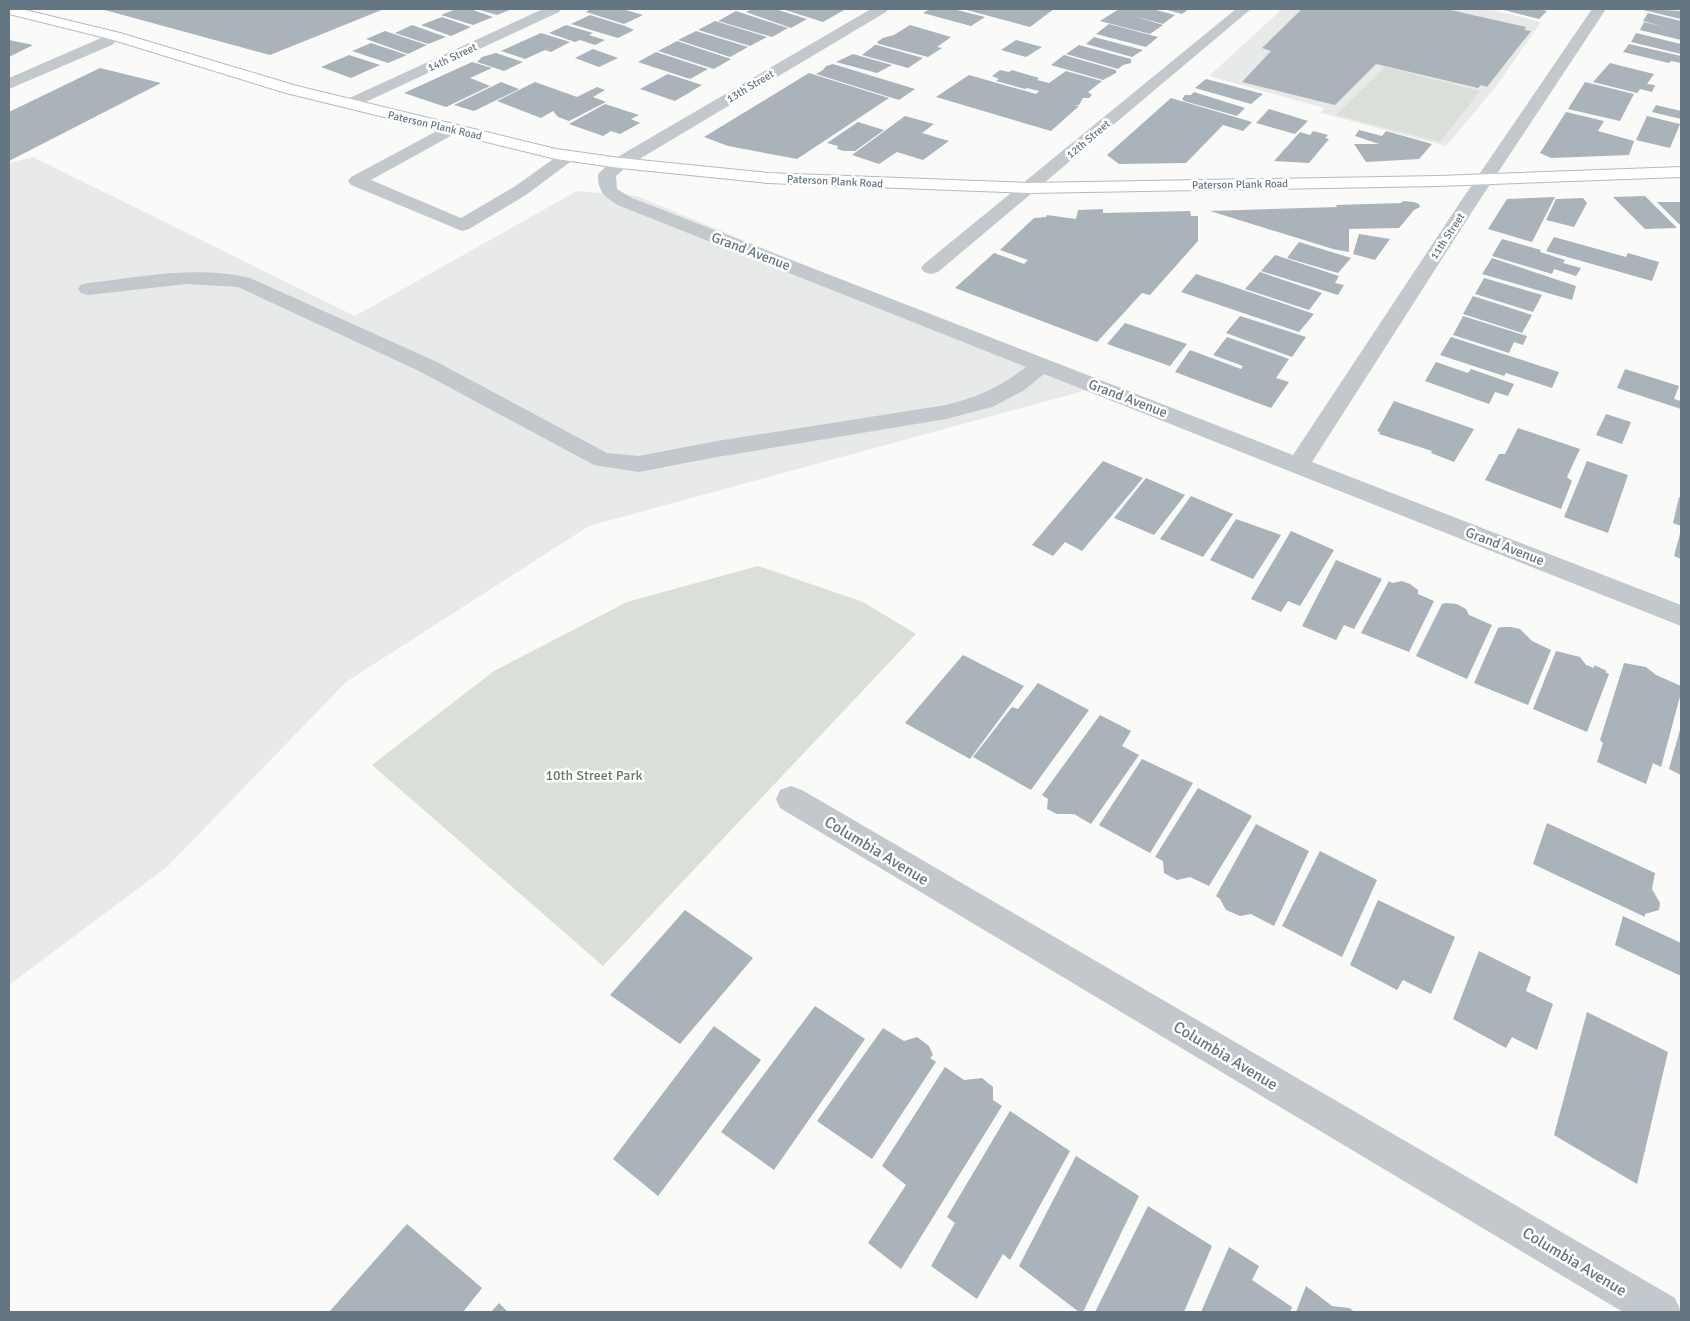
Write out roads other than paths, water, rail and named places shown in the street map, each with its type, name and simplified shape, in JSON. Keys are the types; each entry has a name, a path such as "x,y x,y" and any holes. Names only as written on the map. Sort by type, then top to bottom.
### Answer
{"main road":[{"name":"Paterson Plank Road","path":"9,10 115,36 238,75 349,104 569,156 768,178 1029,188 1485,179 1681,172"}],"street":[{"name":"14th Street","path":"349,104 554,9"},
{"name":"13th Street","path":"620,163 881,9"},
{"name":"12th Street","path":"931,268 1244,9"},
{"name":"11th Street","path":"1298,465 1599,9"},
{"path":"9,84 106,42 115,36"},
{"path":"450,128 357,181 462,225 520,191 569,156"},
{"name":"Grand Avenue","path":"620,163 607,174 606,185 610,193 626,202 1681,616"},
{"path":"88,289 196,278 231,279 243,282 427,366 602,460 619,464 639,464 717,449 946,412 984,402 1015,386 1042,365"},
{"name":"Columbia Avenue","path":"791,798 1661,1312"}],"park label":[{"name":"10th Street Park","path":"594,775"}]}
